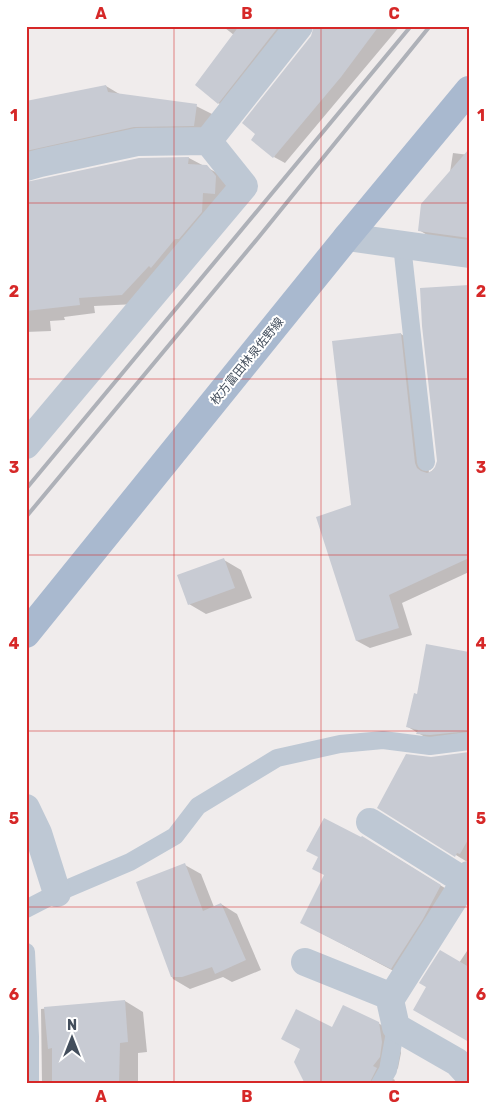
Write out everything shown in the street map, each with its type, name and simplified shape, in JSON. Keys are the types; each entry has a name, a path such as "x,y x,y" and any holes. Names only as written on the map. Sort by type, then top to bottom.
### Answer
{"main road":[{"name":"枚方富田林泉佐野線","path":"26,634 347,237 469,90"}],"street":[{"path":"208,141 299,26"},
{"path":"26,167 40,162 137,142 208,141"},
{"path":"26,445 244,186 208,141"},
{"path":"347,237 469,254"},
{"path":"26,808 38,833 57,893"},
{"path":"370,822 468,880 390,1000 396,1027 457,1062 469,1075"},
{"path":"305,962 392,997"}],"lane":[{"path":"402,244 426,462"},
{"path":"26,909 57,893 130,862 175,836 198,806 278,758 340,744 383,740 430,746 469,741"},
{"path":"26,952 30,1084"},
{"path":"380,1084 388,1070 396,1027"}],"building":[{"path":"239,26 279,26 218,104 195,85"},
{"path":"314,26 379,26 341,77 273,158 251,140 255,134 242,123 311,36"},
{"path":"106,85 108,92 197,104 194,126 134,127 26,151 26,101"},
{"path":"469,149 469,238 418,231 421,204"},
{"path":"189,157 188,164 207,165 216,176 215,194 203,193 202,212 179,239 175,239 151,268 149,266 122,295 79,298 80,305 26,311 26,182 139,158"},
{"path":"469,285 469,558 389,595 399,628 356,641 316,517 351,505 332,341 401,333 415,463 421,471 427,473 432,471 437,461 422,326 420,288"},
{"path":"224,558 235,588 188,605 177,575"},
{"path":"426,644 469,652 469,731 430,735 416,734 418,730 406,727 414,693 417,694"},
{"path":"469,752 469,838 460,854 457,853 455,857 377,808 406,754 431,757"},
{"path":"324,818 362,836 441,885 423,919 391,969 300,923 324,875 312,869 318,857 306,851"},
{"path":"185,863 203,911 221,903 246,960 215,974 212,967 182,977 171,977 136,882"},
{"path":"440,950 469,967 469,1042 413,1010 426,987 419,983"},
{"path":"125,1000 128,1042 120,1043 119,1084 52,1084 52,1048 48,1049 44,1007"},
{"path":"343,1005 379,1022 382,1042 380,1057 373,1066 377,1068 369,1084 305,1084 294,1062 300,1049 281,1039 296,1009 332,1027"}],"railway":[{"path":"26,489 411,26"},
{"path":"26,517 258,238 430,26"}]}
